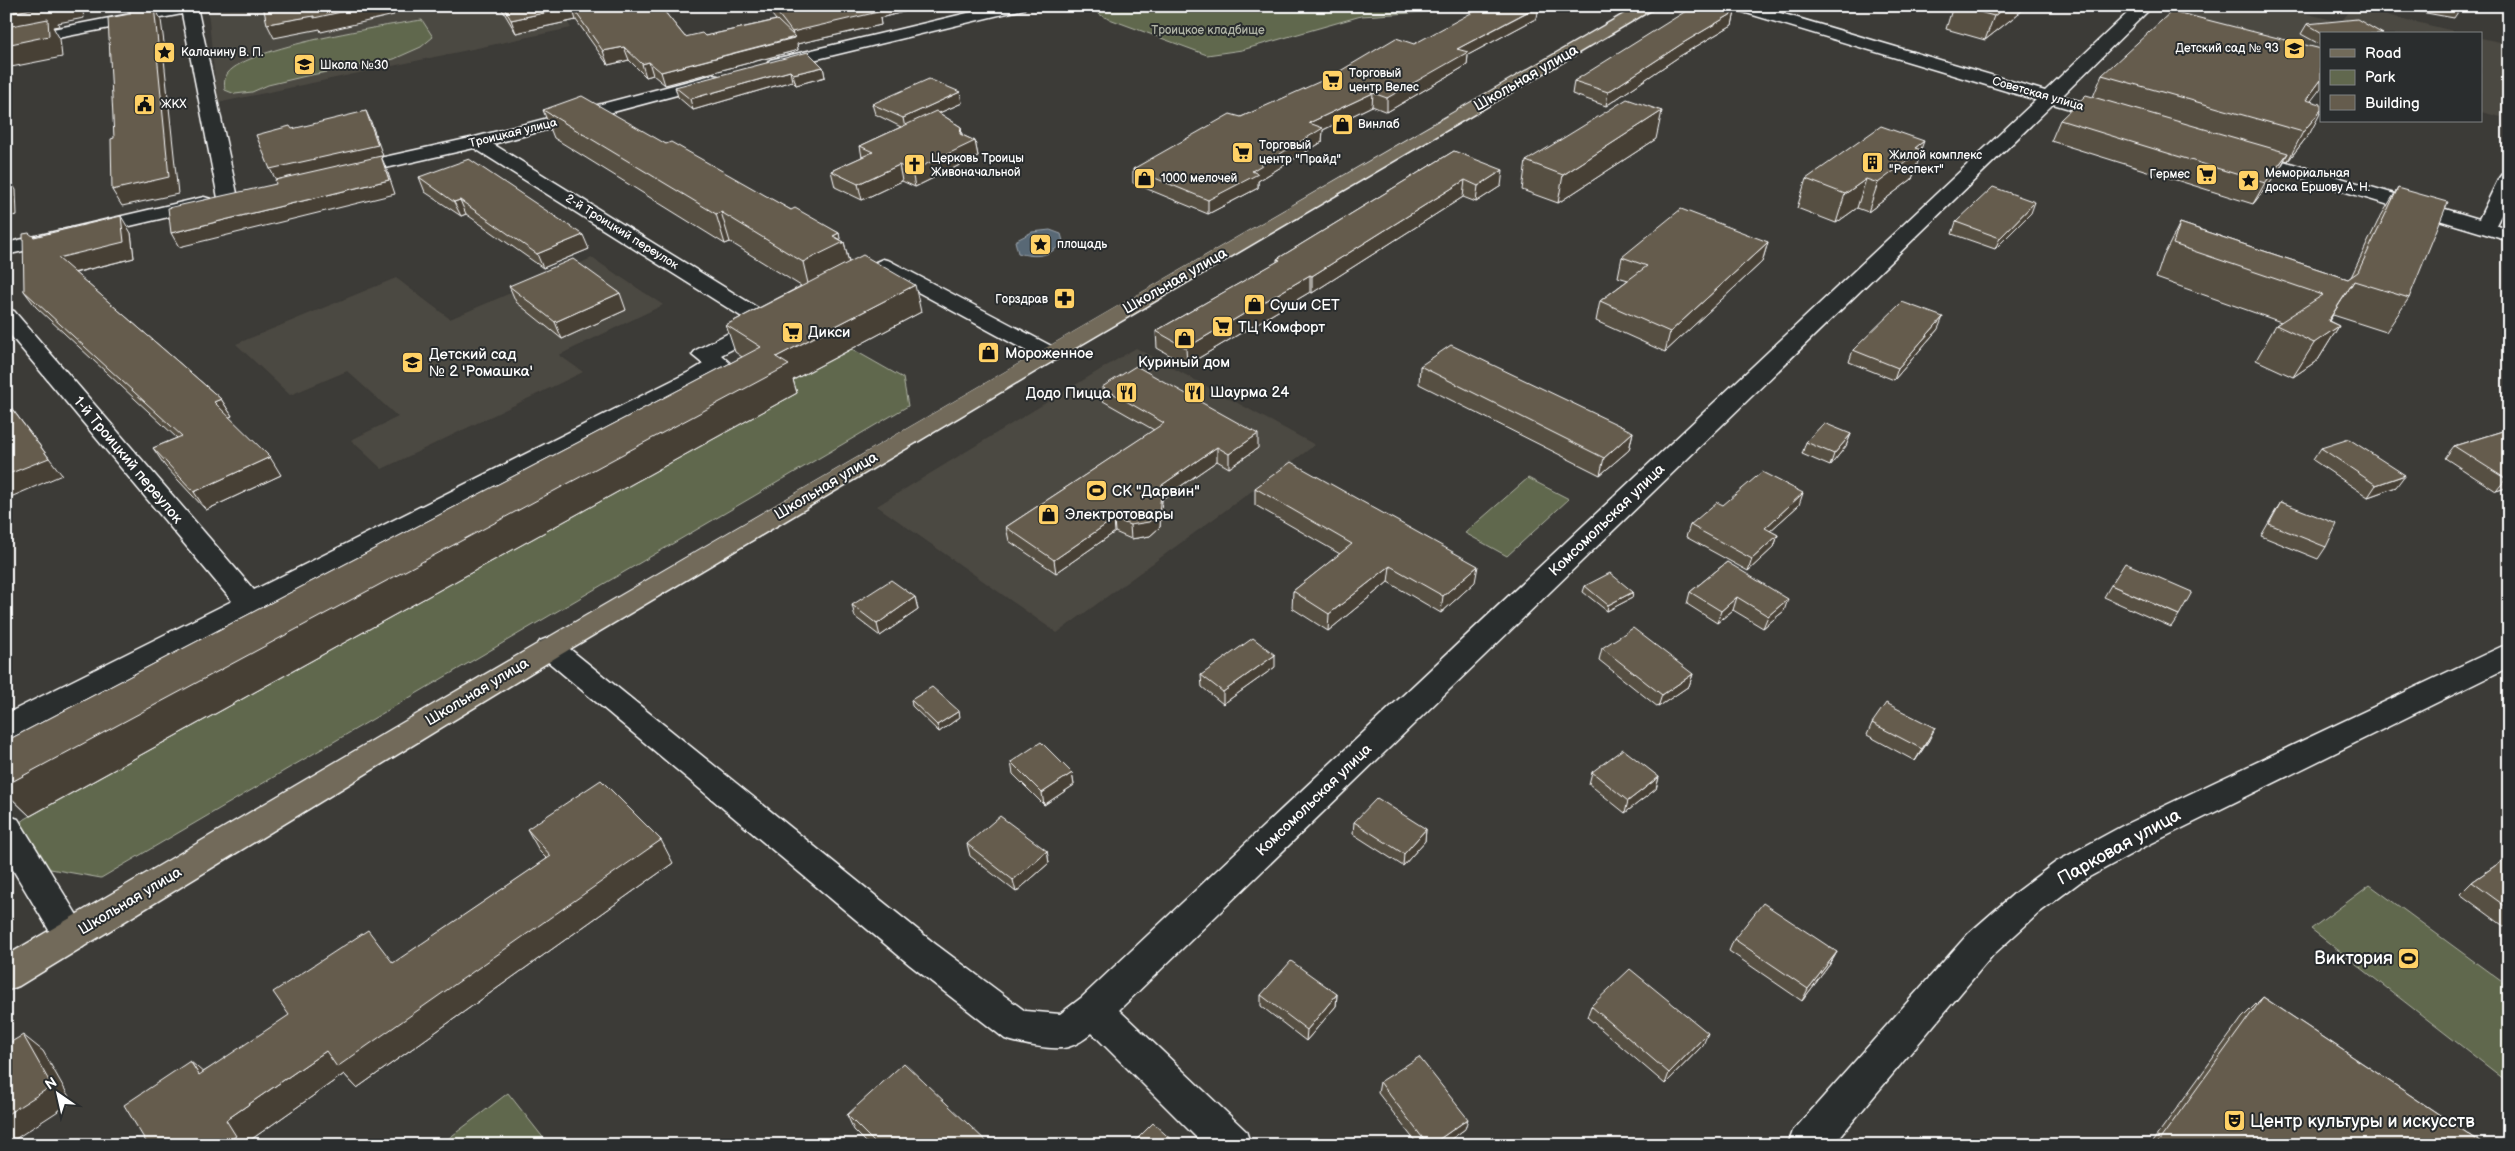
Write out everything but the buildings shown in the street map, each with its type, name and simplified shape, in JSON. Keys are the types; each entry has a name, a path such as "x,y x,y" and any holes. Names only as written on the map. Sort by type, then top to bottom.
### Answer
{"main road":[{"name":"Школьная улица","path":"6,975 550,648 1049,354 1650,6"}],"street":[{"path":"109,6 110,23"},
{"path":"756,68 1018,6"},
{"name":"Советская улица","path":"1739,6 2125,120"},
{"name":"Комсомольская улица","path":"1080,1020 2145,6"},
{"path":"6,43 193,7 228,198"},
{"name":"Троицкая улица","path":"333,174 477,142 727,76"},
{"name":"2-й Троицкий переулок","path":"250,603 701,375 719,364 704,355 775,319 477,142"},
{"path":"2230,151 2509,235"},
{"path":"2485,227 2509,178"},
{"path":"6,249 247,193"},
{"path":"825,294 883,265 1049,354"},
{"name":"1-й Троицкий переулок","path":"6,316 250,603"},
{"path":"6,728 250,603"},
{"path":"550,648 922,954 1018,1027 1080,1020 1232,1145"},
{"name":"Парковая улица","path":"1808,1145 1980,945 2028,902 2068,872 2136,835 2509,654"},
{"path":"6,828 71,936"}],"shaded area":[{"name":"Школа №30","path":"230,6 557,6 571,28 217,103 208,10"},
{"name":"Детский сад № 93","path":"2175,6 2274,6 2341,22 2353,7 2458,32 2320,32 2320,62 2161,20"},
{"path":"2482,38 2509,44 2509,103 2501,117 2482,112"},
{"name":"Детский сад № 2 'Ромашка'","path":"592,258 663,305 559,355 583,372 382,469 351,440 398,417 347,371 290,395 236,344 396,278 450,319"},
{"path":"1136,348 1315,445 1057,633 877,506"}],"green space":[{"name":"Троицкое кладбище","path":"1086,6 1452,6 1426,12 1361,16 1242,50 1207,55 1104,17"},
{"path":"422,20 433,37 421,47 394,59 306,76 268,85 252,92 235,94 225,90 225,81 228,73 241,63 262,54 319,39"},
{"path":"852,349 903,378 908,406 101,878 28,865 7,829 796,393 784,385"},
{"path":"1528,478 1569,499 1507,556 1465,533"},
{"name":"Виктория","path":"2370,885 2509,987 2509,1083 2311,929"},
{"path":"508,1093 549,1145 440,1145"}],"water":[{"path":"1050,230 1061,234 1063,241 1053,250 1037,256 1018,253 1015,241 1032,232"}],"place":[{"name":"Детский сад № 93","path":"2295,48"},
{"name":"Каланину В. П.","path":"165,52"},
{"name":"Школа №30","path":"304,65"},
{"name":"Торговый центр Велес","path":"1333,80"},
{"name":"ЖКХ","path":"145,104"},
{"name":"Винлаб","path":"1342,124"},
{"name":"Торговый центр \"Прайд\"","path":"1243,152"},
{"name":"Жилой комплекс \"Респект\"","path":"1873,162"},
{"name":"Церковь Троицы Живоначальной","path":"915,165"},
{"name":"Гермес","path":"2206,174"},
{"name":"1000 мелочей","path":"1145,178"},
{"name":"Мемориальная доска Ершову А. Н.","path":"2249,180"},
{"name":"площадь","path":"1041,244"},
{"name":"Горздрав","path":"1064,299"},
{"name":"Суши СЕТ","path":"1254,305"},
{"name":"ТЦ Комфорт","path":"1222,327"},
{"name":"Дикси","path":"792,332"},
{"name":"Куриный дом","path":"1184,339"},
{"name":"Мороженное","path":"989,353"},
{"name":"Детский сад № 2 'Ромашка'","path":"413,363"},
{"name":"Шаурма 24","path":"1194,392"},
{"name":"Додо Пицца","path":"1127,393"},
{"name":"СК \"Дарвин\"","path":"1096,491"},
{"name":"Электротовары","path":"1049,514"},
{"name":"Виктория","path":"2409,958"},
{"name":"Центр культуры и искусств","path":"2234,1121"}]}
